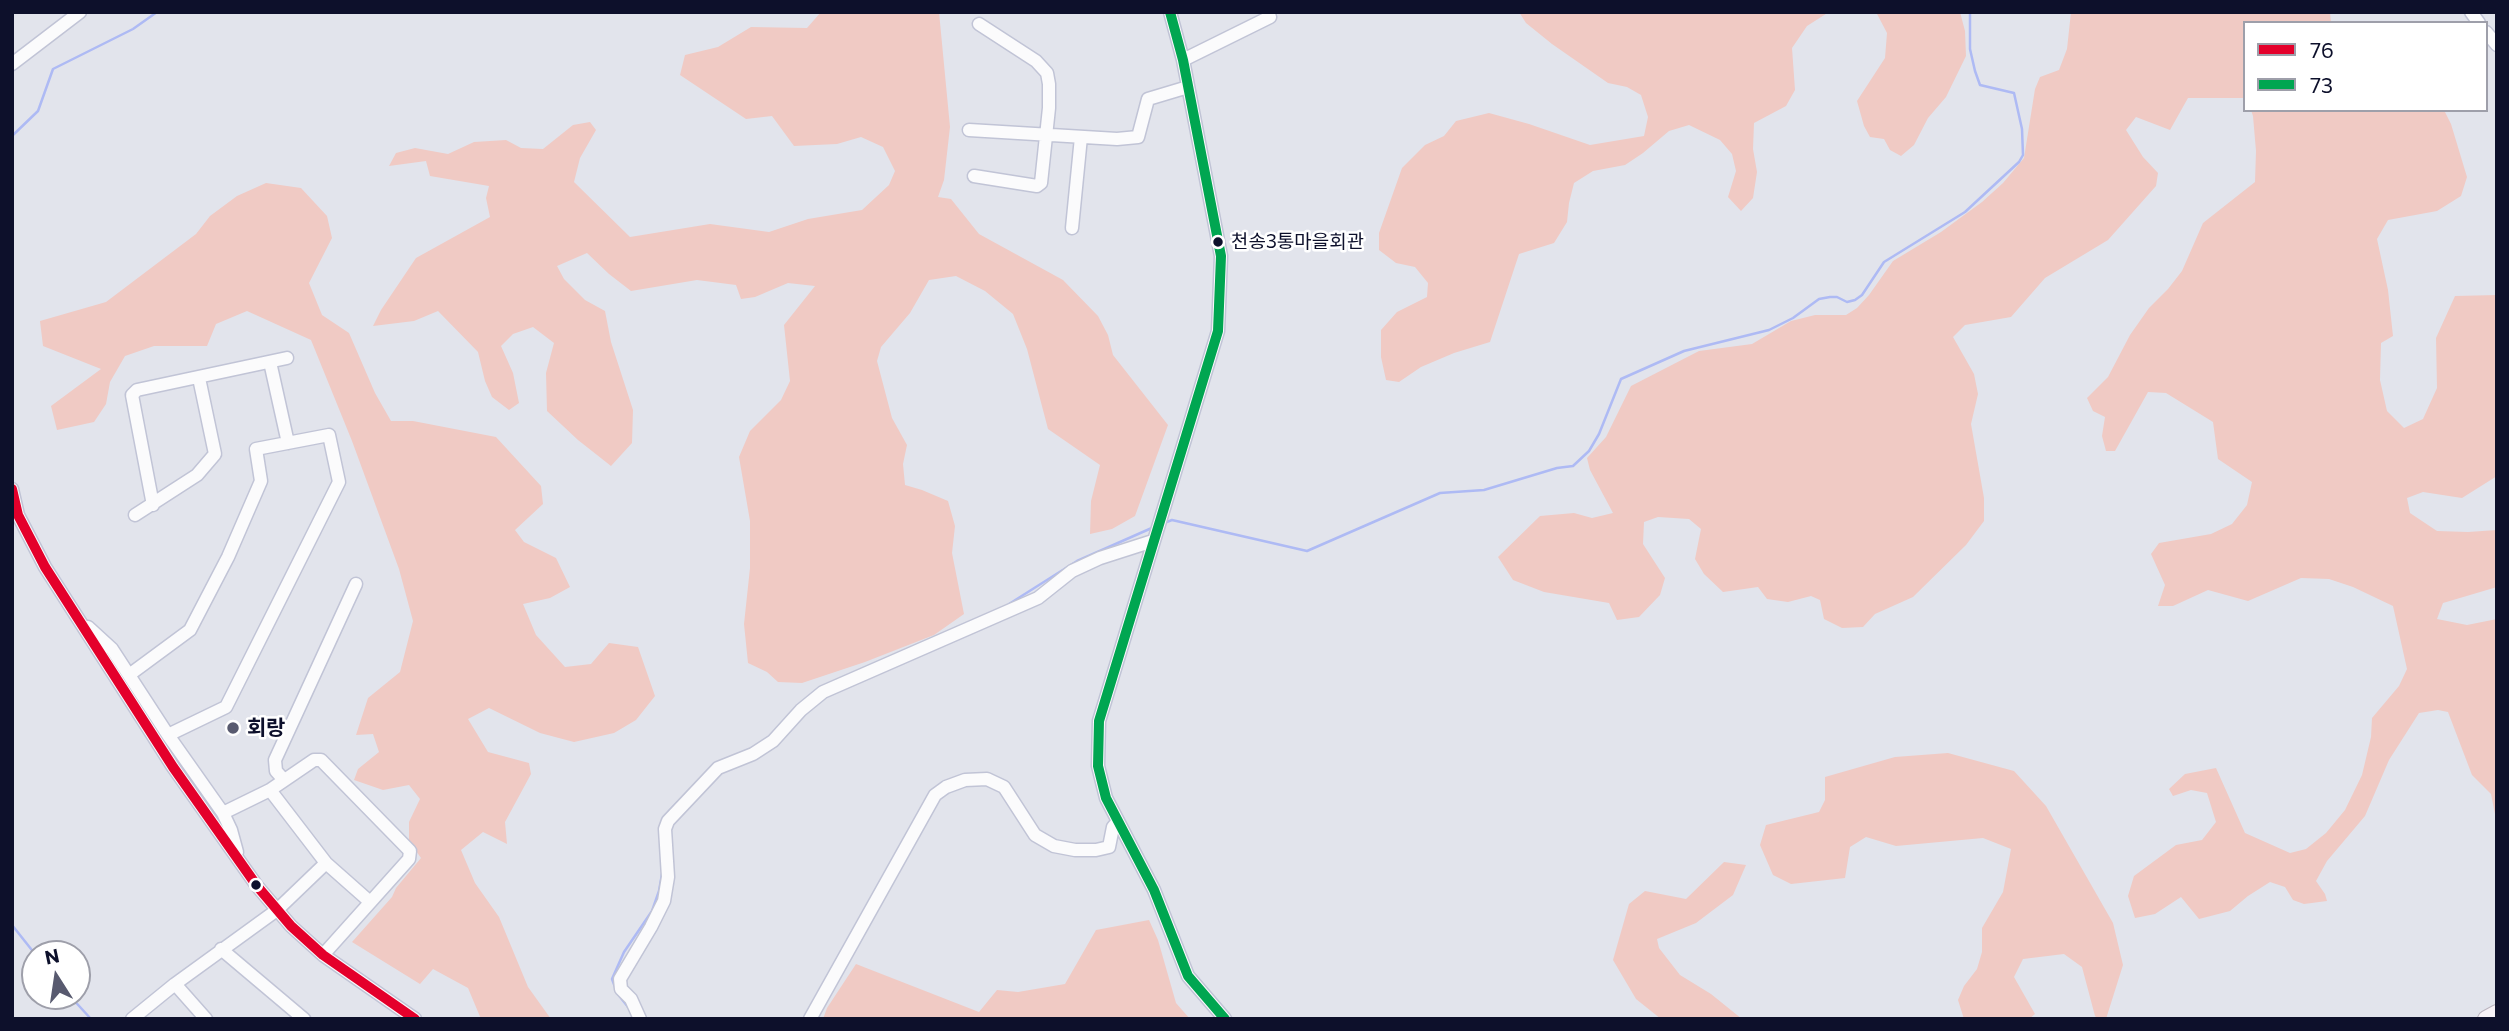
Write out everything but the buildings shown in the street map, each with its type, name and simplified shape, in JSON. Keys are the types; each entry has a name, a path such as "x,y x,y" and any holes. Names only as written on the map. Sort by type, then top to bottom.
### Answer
{"main road":[{"path":"2486,1019 2497,1013"}],"street":[{"path":"12,64 80,12"},
{"path":"1170,12 1188,87 1221,256 1218,331 1099,721 1098,766 1106,798 1154,890 1188,976 1225,1019"},
{"path":"1182,60 1269,17"},
{"path":"974,176 1037,186 1041,183 1049,84 1047,73 1036,61 979,24"},
{"path":"969,130 1117,139 1138,137 1148,99 1188,87"},
{"path":"1072,228 1081,137"},
{"path":"153,505 132,395 137,390 287,358"},
{"path":"270,362 288,443"},
{"path":"135,516 197,475 215,454 200,378"},
{"path":"129,675 190,630 228,557 261,481 256,449 329,435 339,482 226,707 168,735"},
{"path":"12,489 15,515 45,567 178,775 276,910 323,955 415,1019"},
{"path":"640,1019 631,999 621,989 620,979 664,901 668,877 665,829 668,821 718,768 753,754 773,741 801,710 823,692 1038,598 1072,571 1154,538"},
{"path":"284,780 276,771 275,760 356,584"},
{"path":"78,618 103,639 223,813 231,830 238,859"},
{"path":"223,813 270,790 314,760 321,760 410,851 409,859 323,955"},
{"path":"810,1019 936,795 946,787 965,780 987,779 1004,787 1035,835 1054,846 1075,850 1109,847 1113,827 1118,821"},
{"path":"270,790 326,863 369,901"},
{"path":"132,1019 174,984 276,910 326,863"},
{"path":"221,949 304,1019"},
{"path":"174,984 206,1019"}],"shaded area":[{"path":"821,12 939,12 950,127 944,180 938,197 951,199 979,234 1063,280 1098,316 1108,335 1113,355 1168,425 1135,516 1112,529 1090,534 1091,501 1100,465 1048,429 1027,349 1013,314 985,291 956,276 929,280 910,313 881,347 877,361 892,418 907,445 903,464 905,485 948,501 955,526 952,553 964,614 934,635 865,662 802,683 778,682 767,672 748,663 744,624 750,568 750,521 739,457 750,431 781,400 790,381 784,325 815,286 788,283 755,297 741,299 736,285 697,280 631,291 587,253 557,266 564,279 585,300 605,311 611,342 633,410 632,443 611,466 547,411 546,373 554,343 533,327 513,334 501,346 513,373 519,403 509,410 492,397 478,352 438,311 414,321 373,326 416,258 490,217 486,198 489,186 430,176 426,161 389,166 396,153 415,148 448,154 474,142 506,140 521,148 543,149 573,125 590,122 596,130 580,158 574,182 630,237 710,224 769,232 808,219 862,210 889,185 895,171 883,147 861,137 837,144 794,146 772,116 746,119 680,75 685,55 718,47 751,27 807,28"},
{"path":"1519,12 1829,12 1807,26 1792,48 1795,90 1786,106 1754,123 1753,149 1757,172 1753,198 1741,211 1728,197 1736,171 1732,154 1720,140 1689,125 1669,131 1625,165 1593,171 1574,183 1567,222 1554,243 1519,254 1490,342 1421,367 1399,382 1386,380 1381,357 1381,330 1397,312 1427,297 1428,283 1415,267 1396,263 1379,250 1379,233 1402,168 1425,145 1444,136 1456,121 1489,113 1590,145 1644,136 1648,117 1641,95 1627,87 1608,83 1552,44 1526,23"},
{"path":"1876,12 1960,12 1965,31 1966,56 1946,97 1928,118 1914,145 1901,156 1890,150 1884,139 1870,137 1857,101 1885,58 1887,33"},
{"path":"2071,12 2330,12 2331,21 2243,21 2243,98 2188,98 2170,130 2136,117 2126,130 2143,157 2158,173 2156,186 2108,240 2045,278 2011,317 1965,325 1953,337 1974,374 1978,394 1971,424 1984,498 1984,521 1966,545 1913,597 1875,614 1863,627 1842,628 1824,619 1820,600 1811,596 1788,602 1767,599 1758,587 1723,592 1704,574 1695,559 1701,529 1689,519 1658,517 1644,522 1643,544 1665,578 1660,595 1639,617 1617,620 1609,603 1544,592 1513,580 1498,557 1540,516 1574,513 1592,518 1613,513 1590,470 1587,458 1606,437 1631,386 1699,351 1752,344 1791,321 1815,315 1846,315 1857,308 1893,261 1941,232 1982,202 2024,158 2035,89 2040,77 2059,70 2067,49"},
{"path":"2252,112 2445,112 2451,124 2467,177 2461,196 2437,211 2388,220 2377,239 2388,290 2393,336 2381,343 2380,380 2387,411 2404,428 2423,419 2437,388 2436,338 2455,296 2497,295 2497,476 2462,498 2423,492 2407,498 2410,513 2437,531 2497,530 2497,587 2443,603 2437,619 2467,625 2497,619 2497,824 2491,794 2472,775 2448,712 2438,710 2419,713 2389,760 2365,816 2327,861 2316,881 2327,901 2304,904 2293,900 2285,887 2270,882 2230,911 2199,919 2181,897 2155,914 2135,918 2128,896 2134,876 2176,845 2202,840 2216,822 2207,793 2191,790 2173,796 2169,789 2185,774 2216,768 2245,833 2290,853 2306,849 2326,833 2345,810 2362,775 2371,737 2372,718 2399,686 2407,669 2393,606 2329,579 2301,578 2248,601 2208,590 2173,606 2158,606 2165,585 2151,554 2159,543 2211,534 2232,524 2247,505 2252,482 2218,459 2213,422 2166,393 2148,392 2115,451 2106,451 2102,436 2105,417 2093,411 2087,398 2108,377 2130,335 2149,308 2182,271 2203,223 2255,182"},
{"path":"266,183 301,188 327,216 332,238 309,283 322,315 349,333 375,393 391,421 413,421 496,437 541,486 543,504 515,530 524,542 556,558 570,587 550,598 523,604 536,635 565,667 591,664 609,643 638,647 655,696 636,720 614,733 574,742 540,733 489,708 468,719 488,752 529,763 531,774 505,822 507,844 483,832 461,850 475,883 499,917 528,987 551,1019 481,1019 468,988 433,969 420,984 352,942 392,897 396,888 421,858 409,841 409,822 420,799 409,785 383,790 354,780 358,769 379,752 373,734 356,735 368,698 400,672 413,621 399,569 311,340 247,311 216,324 207,346 154,346 125,356 110,382 106,404 94,422 57,430 51,406 101,369 43,346 40,321 106,302 196,234 210,216 237,196"},
{"path":"1948,753 2014,771 2046,806 2113,923 2123,965 2106,1019 2098,1019 2095,1016 2082,967 2064,954 2023,959 2014,977 2035,1014 2029,1019 1964,1019 1958,1000 1964,986 1977,969 1982,952 1982,928 2003,892 2011,849 1983,838 1896,846 1866,837 1850,847 1845,878 1791,884 1773,875 1760,845 1766,825 1819,812 1825,800 1825,777 1895,757"},
{"path":"1724,862 1746,865 1733,895 1696,923 1657,939 1659,948 1680,975 1711,994 1742,1019 1661,1019 1636,999 1613,960 1629,904 1645,891 1686,899"},
{"path":"1149,920 1158,940 1176,1003 1190,1019 823,1019 827,1008 856,964 979,1012 997,990 1018,992 1065,984 1096,930"}],"waterway":[{"path":"12,136 38,111 53,69 133,29 157,12"},
{"path":"1164,523 1172,520 1307,551 1440,493 1484,490 1557,468 1573,466 1589,451 1599,434 1621,379 1684,351 1769,330 1793,318 1819,299 1837,297 1847,302 1855,300 1862,295 1884,262 1965,212 2019,162 2023,155 2022,129 2014,93 1980,85 1970,49 1970,12"},
{"path":"1009,604 1077,561 1154,527"},
{"path":"669,811 715,764"},
{"path":"615,987 612,979 624,952 652,911 662,874"},
{"path":"12,925 24,940"},
{"path":"617,993 628,1007"},
{"path":"83,1010 91,1019"}],"transit line":[{"name":"73","path":"1170,12 1183,60 1221,256 1218,331 1099,721 1098,766 1106,798 1154,890 1188,976 1225,1019"},
{"name":"76","path":"12,489 18,515 45,567 173,767 257,886 291,926 323,955 415,1019"}],"place":[{"name":"천송3통마을회관","path":"1218,242"},
{"name":"회랑","path":"233,728"}]}
